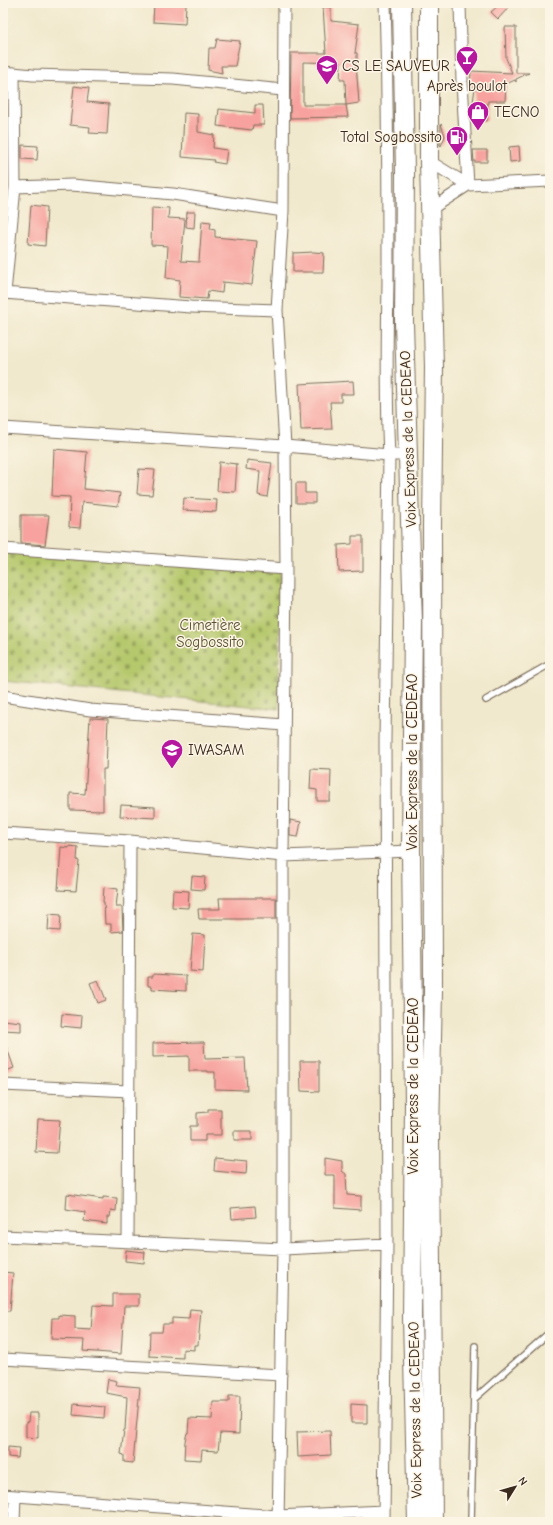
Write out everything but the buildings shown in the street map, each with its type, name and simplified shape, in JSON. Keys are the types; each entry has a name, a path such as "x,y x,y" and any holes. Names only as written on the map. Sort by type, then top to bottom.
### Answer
{"main road":[{"name":"Voix Express de la CEDEAO","path":"402,3 405,196 404,323 413,622 411,744 414,1104 412,1318 424,1401 417,1522"},
{"path":"429,3 429,161 434,367 432,526 433,991 424,1401 433,1522"},
{"path":"405,196 431,203"},
{"path":"411,744 433,746"}],"street":[{"path":"277,1519 283,1249 283,856 286,569 284,446 278,310 283,211 284,3"},
{"path":"3,1495 277,1519 384,1517 387,1244 386,741 388,455 386,411 388,281 385,3"},
{"path":"460,3 462,82 468,185"},
{"path":"278,310 192,307 4,293 15,187 9,72 33,75 173,79 283,90"},
{"path":"429,161 468,185"},
{"path":"431,203 468,185 550,181"},
{"path":"15,187 80,186 173,194 283,211"},
{"path":"3,428 284,446 388,455 408,455"},
{"path":"3,549 286,569"},
{"path":"3,696 90,710 284,725"},
{"path":"3,833 130,841 283,856 411,851"},
{"path":"128,1242 130,1091 130,841"},
{"path":"3,1085 130,1091"},
{"path":"3,1236 283,1249 387,1244"},
{"path":"3,1359 280,1375"},
{"path":"14,1522 15,1496"}],"lane":[{"path":"486,700 550,664"},
{"path":"474,1399 550,1332"},
{"path":"470,1522 475,1346"}],"green space":[{"name":"Cimetière Sogbossito","path":"3,551 280,571 279,709 3,681"}],"place":[{"name":"Après boulot","path":"467,76"},
{"name":"CS LE SAUVEUR","path":"327,86"},
{"name":"TECNO","path":"478,132"},
{"name":"Total Sogbossito","path":"457,156"},
{"name":"IWASAM","path":"172,770"}]}
